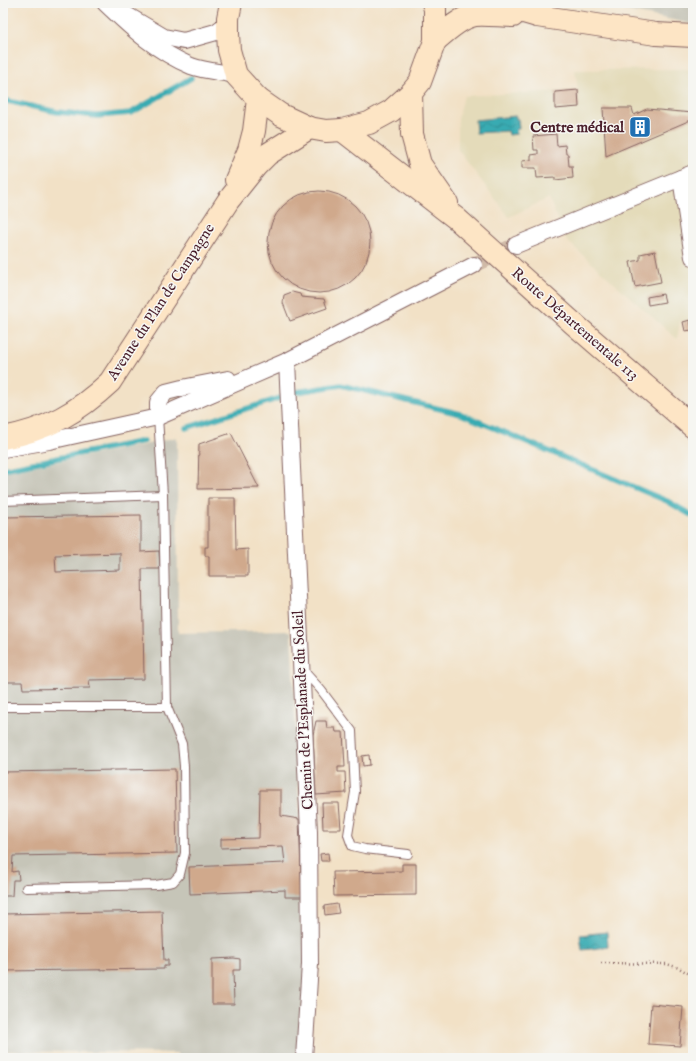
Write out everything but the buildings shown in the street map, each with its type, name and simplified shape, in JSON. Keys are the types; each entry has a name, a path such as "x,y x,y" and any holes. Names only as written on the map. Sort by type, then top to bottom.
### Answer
{"main road":[{"path":"229,13 229,50 236,75 258,99 281,115 309,128 326,131 342,130 369,123 391,111 411,93 420,82 435,41 435,9 433,3"},
{"path":"493,3 537,16"},
{"path":"435,41 448,29 474,15 537,16 656,34 693,36"},
{"name":"Route Départementale 113","path":"411,93 412,134 420,164 457,219"},
{"name":"Avenue du Plan de Campagne","path":"228,201 249,150 254,131 258,99"},
{"name":"Avenue du Plan de Campagne","path":"3,438 48,425 70,414 90,400 110,382 228,201 256,166 268,154 309,128"},
{"name":"Route Départementale 113","path":"342,130 457,219 574,324 693,427"}],"street":[{"path":"106,3 164,37 184,41 216,32 229,13"},
{"path":"106,3 137,34 162,52 192,66 236,75"},
{"path":"516,245 687,176 693,257"},
{"path":"3,449 49,441 158,417 158,402 166,392 261,372 287,361 474,265"},
{"name":"Chemin de l'Esplanade du Soleil","path":"287,361 309,832 310,964 304,1058"}],"lane":[{"path":"26,888 156,885 173,882 180,874 185,853 184,766 182,744 167,707 163,495 158,417"},
{"path":"3,501 163,495"},
{"path":"301,668 352,731 355,792 348,835 352,846 408,854"},
{"path":"3,707 167,707"}],"path":[{"path":"601,963 667,964 679,968 693,976"}],"shaded area":[{"path":"587,3 693,3 693,24"},
{"path":"693,69 693,319 680,322 677,339 566,240 549,198 509,217 458,150 458,119 464,96 578,90 575,70"},
{"path":"177,437 178,633 291,631 311,1058 178,1058 177,1053 3,1051 3,472 144,445"}],"water":[{"path":"516,116 516,119 518,119 519,129 516,129 517,134 509,135 508,131 476,133 475,120"},
{"path":"607,932 608,947 582,950 580,935"}],"waterway":[{"path":"3,100 57,112 97,116 131,113 191,78"},
{"path":"296,392 341,385 461,414 667,501 693,516"},
{"path":"186,428 280,398"},
{"path":"3,469 144,441"}],"tunnel":[{"path":"474,265 516,245"}],"place":[{"name":"Centre médical","path":"640,127"}]}
